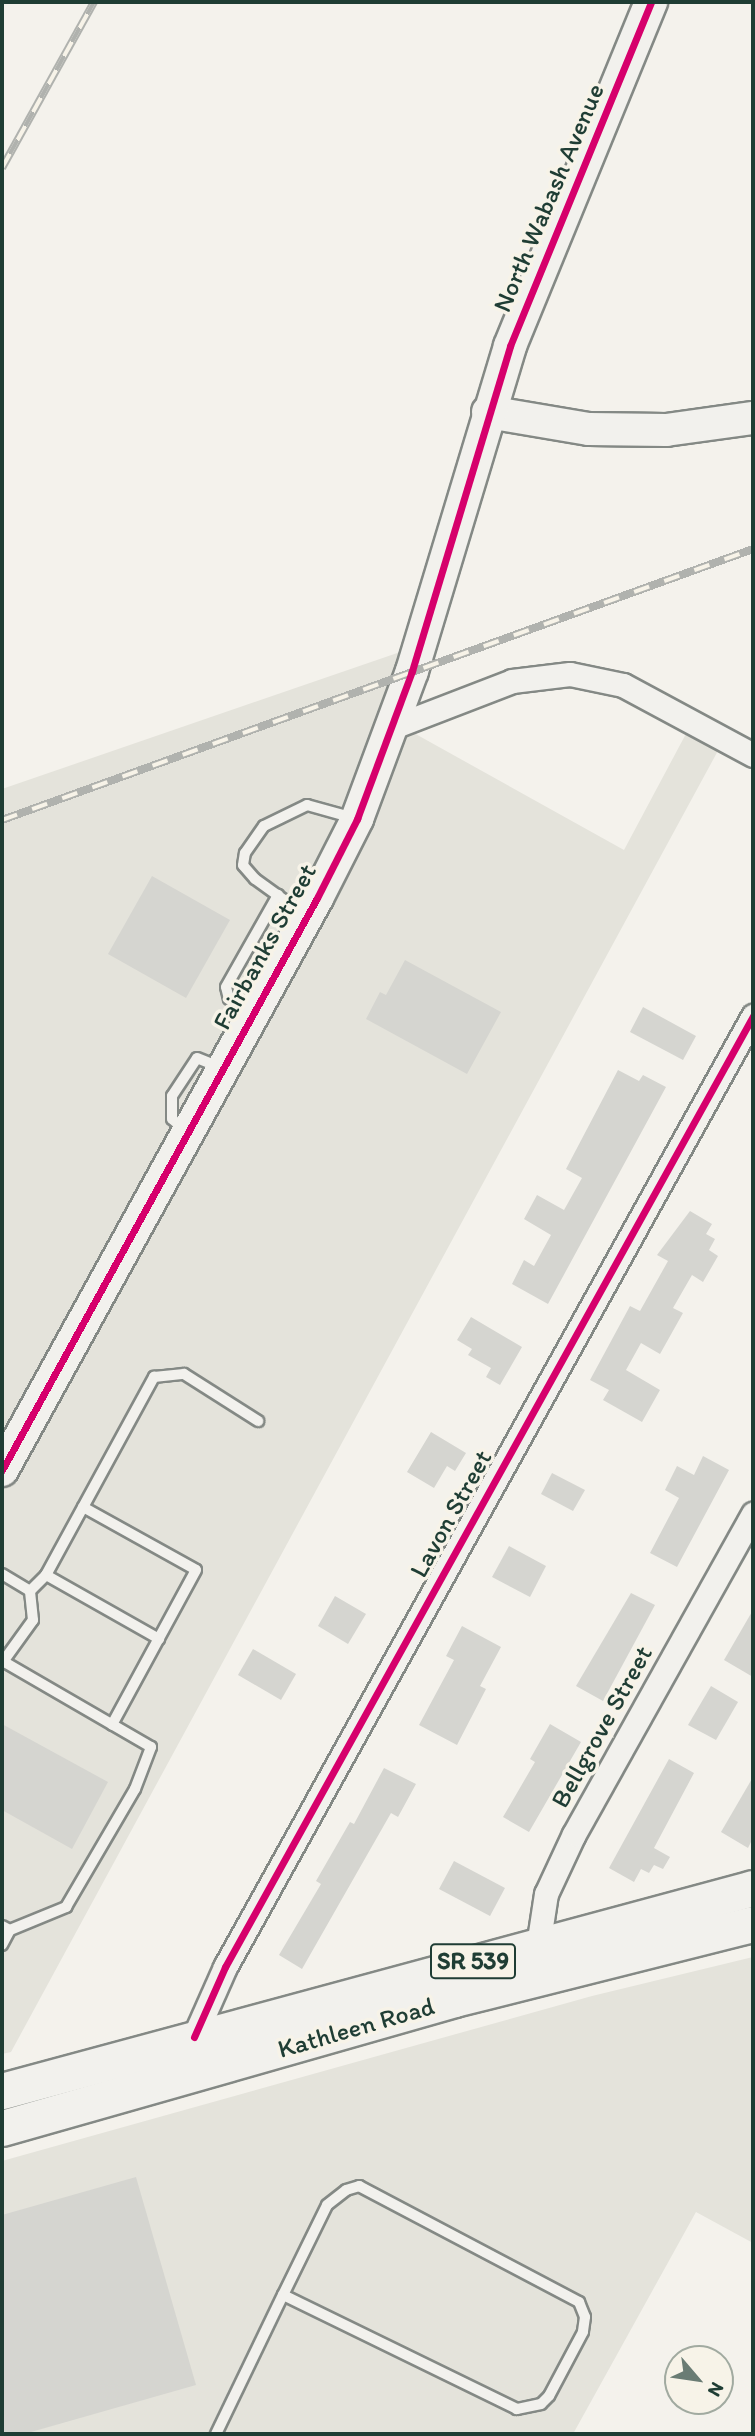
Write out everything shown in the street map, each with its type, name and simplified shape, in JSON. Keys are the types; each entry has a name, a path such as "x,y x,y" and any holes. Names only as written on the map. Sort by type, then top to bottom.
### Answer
{"main road":[{"name":"Kathleen Road","path":"2,2091 536,1944 753,1888"},
{"name":"Kathleen Road","path":"2,2128 537,1979 753,1924"}],"street":[{"name":"North Wabash Avenue","path":"488,412 510,346 651,2"},
{"path":"488,412 589,429 666,430 753,418"},
{"name":"Fairbanks Street","path":"2,1469 186,1131 307,916 356,819 393,727 488,412"},
{"path":"393,727 512,681 570,674 623,685 753,755"},
{"name":"Lavon Street","path":"194,2037 225,1967 753,1016"},
{"name":"Bellgrove Street","path":"537,1979 536,1944 546,1894 574,1834 753,1514"}],"lane":[{"path":"307,916 243,865 245,853 264,826 307,805 356,819"},
{"path":"251,1016 232,1003 226,987 278,895"},
{"path":"30,1591 46,1575 155,1377 184,1374 258,1421"},
{"path":"83,1507 196,1570 112,1725"},
{"path":"2,1574 30,1591"},
{"path":"46,1575 159,1639"},
{"path":"2,1945 6,1928 66,1906 135,1789 151,1747 4,1663 33,1620 30,1591"},
{"path":"216,2434 283,2295 327,2205 359,2186 579,2302 585,2317 583,2332 549,2396 541,2404 517,2409 283,2295"}],"shaded area":[{"path":"406,650 347,815 2,1447 2,789"},
{"path":"688,730 720,747 11,2052 2,2054 2,1493 402,735 412,732 624,850"},
{"path":"753,1957 753,2243 696,2212 573,2434 2,2434 2,2161 592,1996"}],"building":[{"path":"152,876 230,920 186,998 108,954"},
{"path":"405,960 501,1012 467,1074 366,1019 380,992 386,995"},
{"path":"643,1007 696,1036 683,1060 630,1032"},
{"path":"618,1070 639,1081 643,1075 666,1087 548,1304 512,1284 524,1260 534,1266 551,1235 524,1219 537,1195 564,1210 582,1178 566,1169"},
{"path":"690,1211 712,1224 706,1234 715,1239 709,1250 718,1256 703,1282 692,1275 673,1308 683,1313 660,1354 641,1343 626,1370 660,1390 642,1422 603,1400 609,1390 590,1380 630,1306 640,1311 668,1261 657,1255"},
{"path":"471,1317 522,1347 500,1385 486,1377 491,1368 468,1355 472,1349 457,1340"},
{"path":"431,1432 466,1453 455,1471 447,1466 434,1488 407,1472"},
{"path":"703,1456 729,1470 677,1567 650,1553 679,1498 665,1490 677,1466 694,1475"},
{"path":"552,1473 585,1490 573,1511 541,1494"},
{"path":"509,1546 546,1566 530,1597 492,1577"},
{"path":"631,1593 655,1605 603,1701 576,1686"},
{"path":"335,1596 366,1614 348,1644 318,1626"},
{"path":"753,1610 753,1677 724,1660"},
{"path":"462,1626 501,1647 480,1686 486,1689 457,1745 419,1725 454,1660 446,1656"},
{"path":"253,1649 296,1674 281,1700 238,1675"},
{"path":"711,1686 738,1702 716,1740 688,1725"},
{"path":"2,1724 108,1782 72,1849 2,1810"},
{"path":"550,1724 581,1742 529,1832 503,1817 535,1762 530,1759"},
{"path":"669,1759 694,1773 654,1848 670,1857 663,1869 654,1865 649,1873 641,1869 634,1882 609,1868"},
{"path":"384,1768 416,1784 398,1817 391,1813 302,1969 279,1955 321,1884 316,1881 350,1822 354,1824"},
{"path":"753,1777 753,1838 748,1848 721,1832"},
{"path":"454,1861 505,1888 490,1916 439,1889"},
{"path":"136,2177 196,2385 24,2434 2,2434 2,2215"}],"railway":[{"path":"2,168 94,2"},
{"path":"2,820 753,549"}],"cycle path":[{"path":"2,1470 317,898 357,819 412,671 510,346 651,2"},
{"path":"194,2037 225,1967 753,1016"}]}
